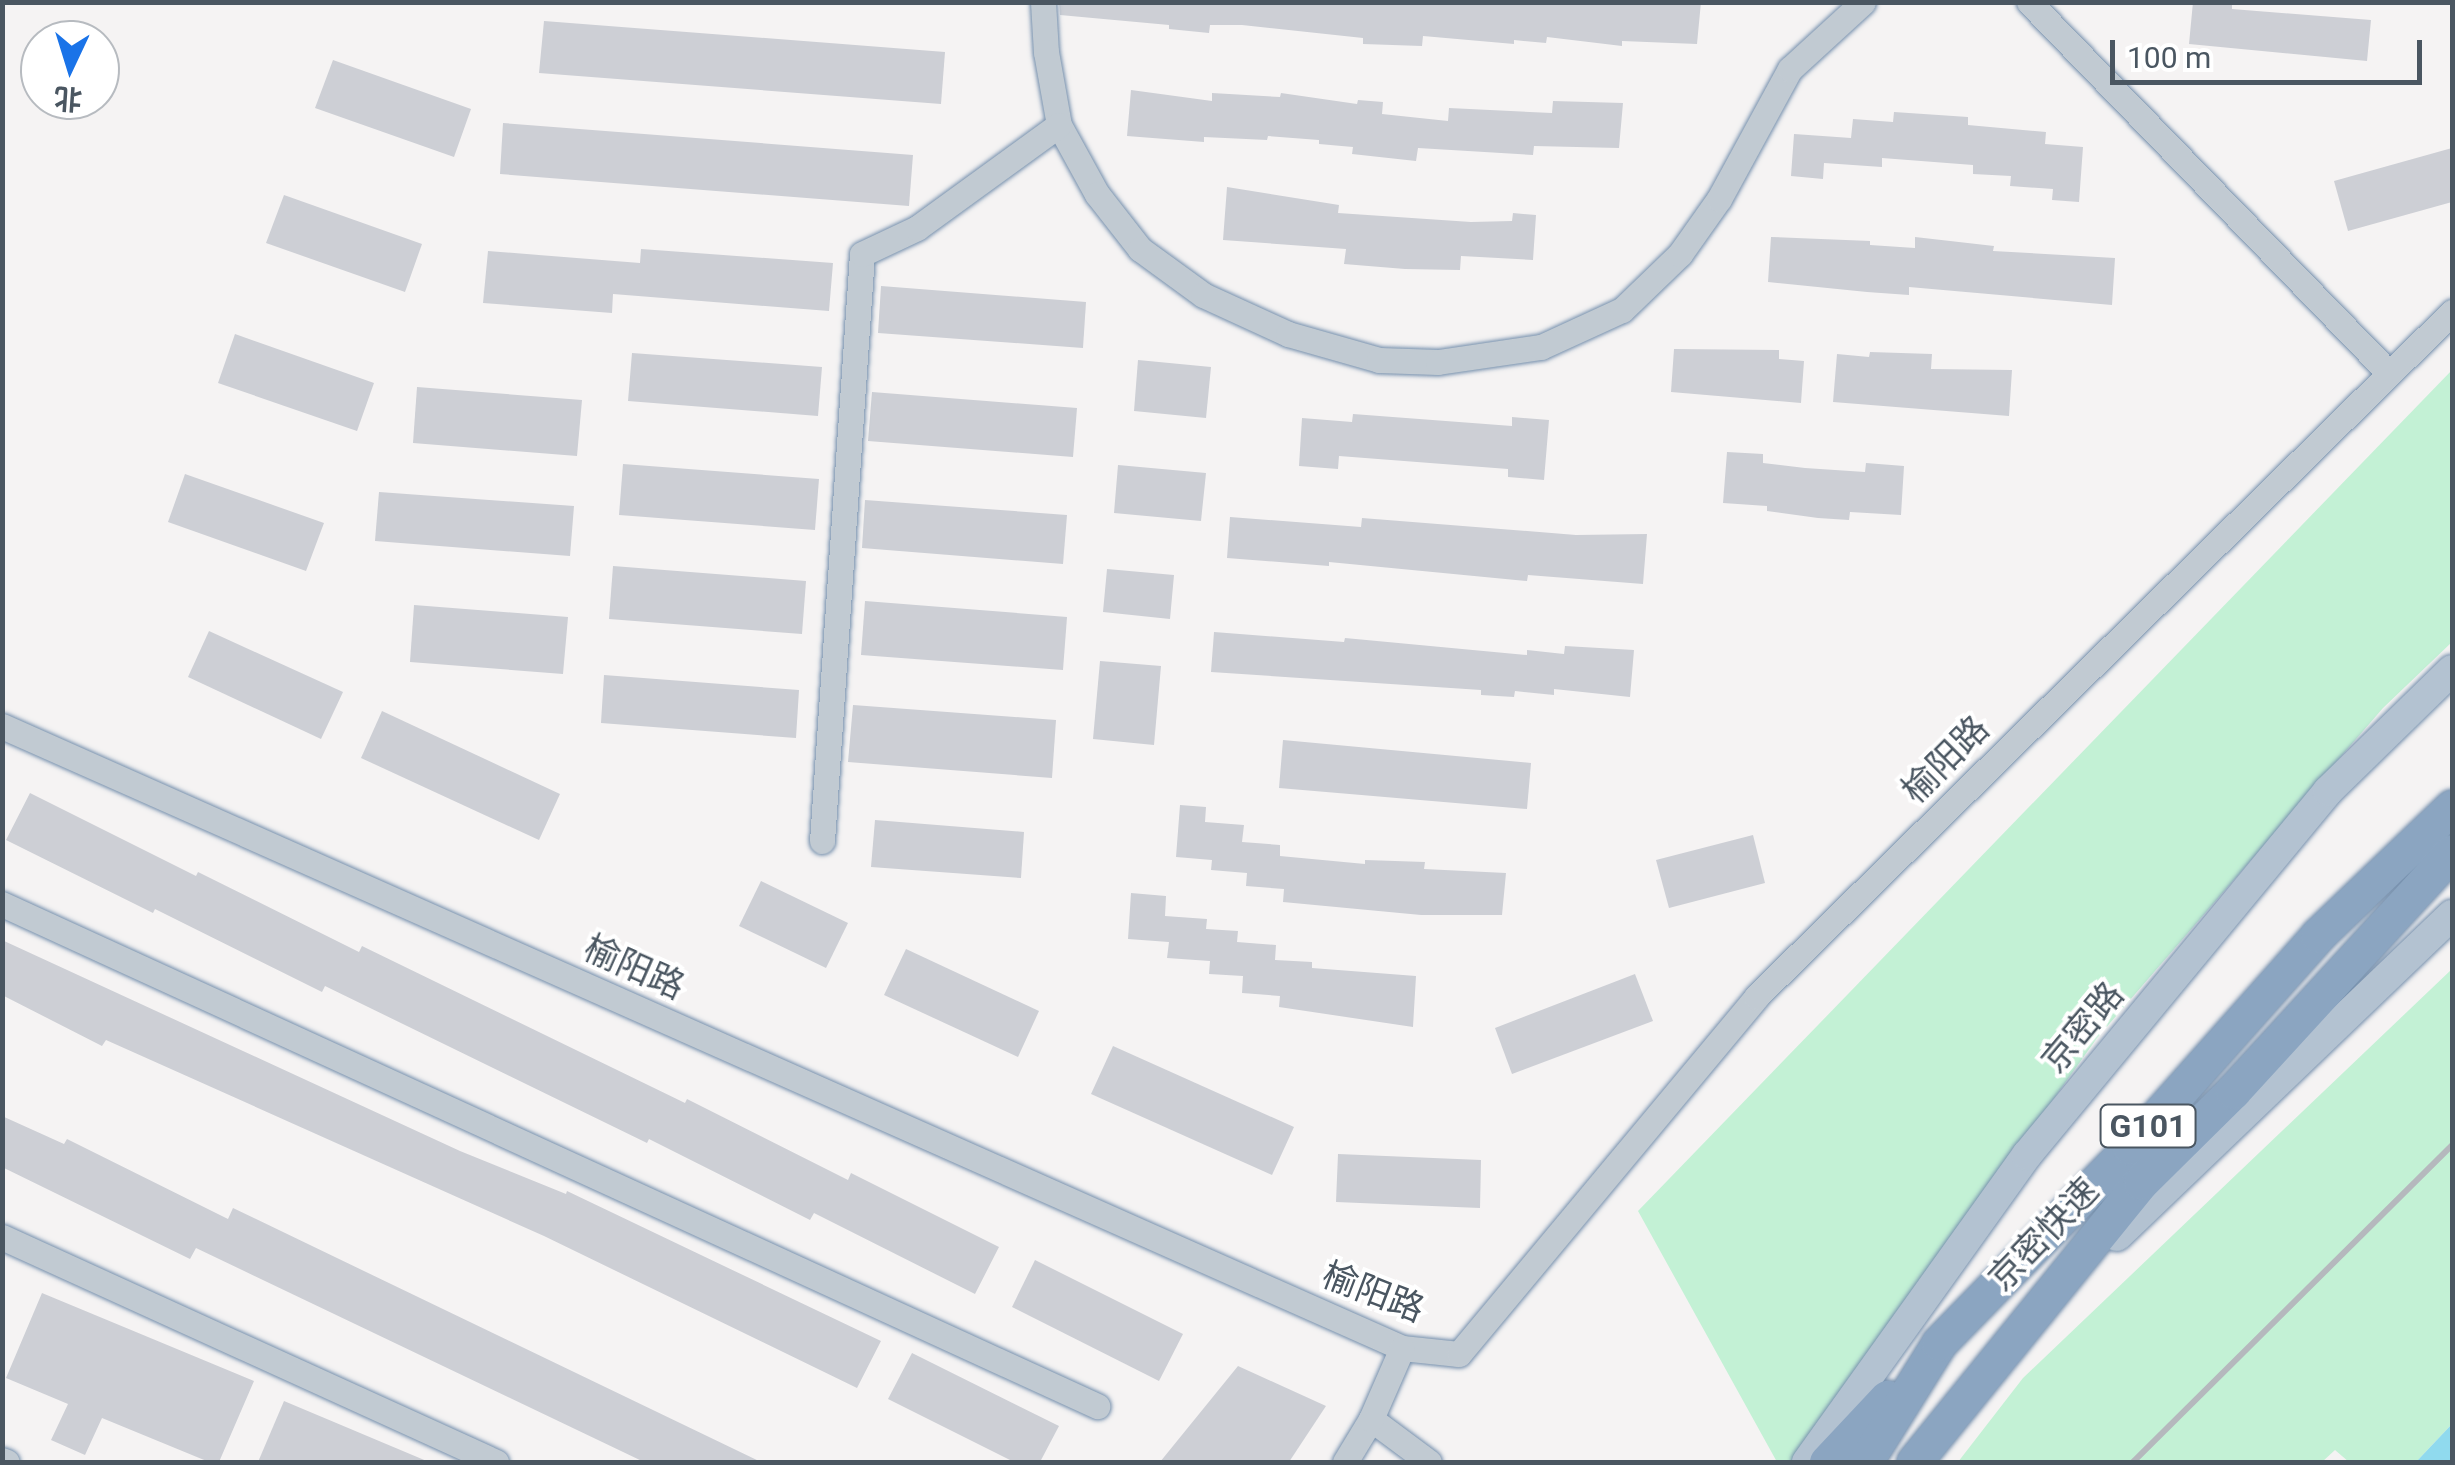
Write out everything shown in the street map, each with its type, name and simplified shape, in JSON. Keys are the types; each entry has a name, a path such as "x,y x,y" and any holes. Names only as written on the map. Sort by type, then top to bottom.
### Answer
{"highway":[{"name":"京密快速","path":"1865,1462 1940,1343 2130,1147 2318,935 2452,807"},
{"name":"京密快速","path":"1914,1462 2141,1182 2234,1091 2452,852"},
{"path":"1827,1462 1940,1343"},
{"path":"1931,1462 1942,1428"}],"main road":[{"name":"京密路","path":"1807,1462 2027,1156 2328,791 2452,670"},
{"name":"G101","path":"1931,1462 2129,1220 2452,915"}],"street":[{"path":"1043,2 1046,52 1059,125 1097,194 1140,250 1203,295 1288,334 1378,360 1438,362 1541,347 1622,310 1680,254 1719,199 1790,68 1864,2"},
{"path":"2029,2 2388,372"},
{"path":"822,841 862,254 918,228 1059,125"},
{"name":"榆阳路","path":"2,726 1402,1348 1459,1354 1756,997 2452,312"},
{"path":"2,904 1098,1406"},
{"path":"2,1236 496,1462"},
{"path":"1345,1462 1371,1419 1402,1348"},
{"path":"1371,1419 1429,1462"}],"green space":[{"path":"2452,370 2452,642 2383,708 2097,1038 1796,1462 1777,1462 1638,1211"},
{"path":"2452,969 2452,1424 2416,1462 2349,1462 2335,1450 2322,1462 1958,1462 2023,1378"}],"water":[{"path":"2452,1424 2452,1462 2416,1462"}],"building":[{"path":"1059,2 1701,2 1697,44 1622,41 1622,46 1547,37 1546,43 1514,40 1514,44 1423,36 1422,46 1363,44 1363,38 1242,25 1210,25 1209,33 1169,29 1169,25 1060,15"},
{"path":"2193,2 2232,2 2232,9 2371,20 2367,61 2189,44"},
{"path":"544,21 945,52 941,104 539,73"},
{"path":"333,60 471,109 454,157 315,108"},
{"path":"1131,90 1212,101 1212,93 1280,97 1281,93 1357,104 1358,100 1383,102 1382,114 1448,121 1449,108 1552,113 1553,101 1623,103 1619,148 1534,146 1533,155 1418,148 1416,161 1352,154 1353,147 1319,144 1319,140 1204,137 1204,142 1127,136"},
{"path":"1894,112 1968,117 1968,125 2046,132 2045,144 2083,147 2079,202 2052,200 2053,189 2010,186 2011,176 1973,174 1973,165 1882,158 1882,167 1824,163 1823,179 1791,176 1794,134 1851,138 1853,119 1893,122"},
{"path":"503,123 913,155 909,206 500,174"},
{"path":"2452,148 2452,202 2348,231 2334,181"},
{"path":"1227,187 1339,205 1338,213 1471,222 1512,221 1513,213 1536,215 1533,260 1461,256 1460,270 1405,269 1344,264 1346,249 1223,240"},
{"path":"284,195 422,244 405,292 266,243"},
{"path":"1771,237 1870,241 1870,245 1915,248 1915,237 1994,246 1993,251 2115,258 2112,305 1909,287 1909,295 1768,282"},
{"path":"641,249 833,263 829,311 613,294 612,313 483,303 488,251 640,263"},
{"path":"881,286 1086,302 1083,348 878,333"},
{"path":"235,334 374,383 357,431 218,383"},
{"path":"1674,349 1779,350 1779,359 1804,361 1801,403 1671,392"},
{"path":"1870,352 1932,354 1931,369 2012,370 2009,416 1833,402 1837,354 1869,357"},
{"path":"632,353 822,367 818,416 628,401"},
{"path":"1138,360 1211,367 1206,418 1134,411"},
{"path":"417,387 582,400 577,456 413,443"},
{"path":"872,392 1077,408 1073,457 868,441"},
{"path":"1353,414 1512,426 1512,417 1549,420 1544,480 1508,477 1508,469 1339,456 1338,469 1299,466 1302,418 1352,422"},
{"path":"1727,452 1763,454 1763,463 1805,468 1865,472 1866,463 1904,466 1901,515 1850,512 1849,520 1818,518 1767,511 1767,506 1723,503"},
{"path":"623,464 819,479 815,530 619,515"},
{"path":"1118,465 1206,473 1201,521 1114,513"},
{"path":"185,474 324,523 306,571 168,522"},
{"path":"379,492 574,506 570,556 375,541"},
{"path":"865,500 1067,515 1063,564 862,548"},
{"path":"1230,517 1361,527 1362,518 1576,535 1647,534 1643,584 1528,575 1527,581 1329,562 1329,566 1227,558"},
{"path":"613,566 806,581 802,634 609,619"},
{"path":"1107,569 1174,575 1170,619 1103,612"},
{"path":"865,601 1067,617 1063,670 861,655"},
{"path":"414,605 568,617 563,674 410,662"},
{"path":"209,631 343,692 321,739 188,677"},
{"path":"1214,632 1344,642 1345,638 1527,655 1527,650 1564,654 1565,646 1634,650 1630,697 1554,689 1554,695 1515,691 1514,697 1481,695 1481,690 1211,672"},
{"path":"1100,661 1161,666 1154,745 1093,739"},
{"path":"604,675 799,690 796,738 601,723"},
{"path":"853,705 1056,720 1052,778 848,762"},
{"path":"382,711 560,794 539,840 361,758"},
{"path":"1283,740 1531,763 1527,809 1279,788"},
{"path":"30,793 196,876 198,872 359,952 362,946 685,1103 687,1099 848,1180 851,1173 999,1247 975,1294 814,1213 810,1220 325,986 322,992 155,909 153,913 6,840"},
{"path":"1180,805 1206,807 1205,822 1244,825 1242,842 1280,845 1280,856 1365,864 1365,860 1425,862 1424,869 1506,873 1502,915 1421,915 1283,902 1284,889 1246,886 1247,873 1211,870 1212,860 1176,857"},
{"path":"875,820 1024,832 1021,878 871,867"},
{"path":"1753,835 1765,883 1669,908 1656,860"},
{"path":"761,881 848,923 826,968 739,926"},
{"path":"1131,893 1166,896 1165,916 1207,919 1206,929 1238,931 1237,942 1276,945 1275,960 1312,962 1312,968 1416,976 1413,1027 1279,1007 1280,996 1242,993 1243,976 1209,974 1210,961 1167,958 1169,942 1128,939"},
{"path":"2,940 460,1151 566,1194 567,1191 881,1341 857,1388 544,1236 106,1040 102,1046 2,995"},
{"path":"906,949 1039,1011 1018,1057 884,995"},
{"path":"1635,974 1653,1021 1512,1074 1495,1028"},
{"path":"1113,1046 1294,1127 1272,1175 1091,1094"},
{"path":"2,1116 64,1144 67,1139 228,1219 233,1208 761,1462 644,1462 196,1248 190,1259 2,1167"},
{"path":"1338,1154 1481,1160 1480,1208 1336,1202"},
{"path":"1035,1260 1183,1334 1159,1381 1012,1307"},
{"path":"42,1293 254,1381 219,1462 209,1462 102,1418 85,1455 51,1440 68,1404 6,1378"},
{"path":"912,1353 1059,1426 1040,1462 1014,1462 888,1399"},
{"path":"1238,1366 1326,1406 1289,1462 1160,1462"},
{"path":"284,1401 429,1462 258,1462"}],"railway":[{"path":"2133,1462 2452,1145"}]}
